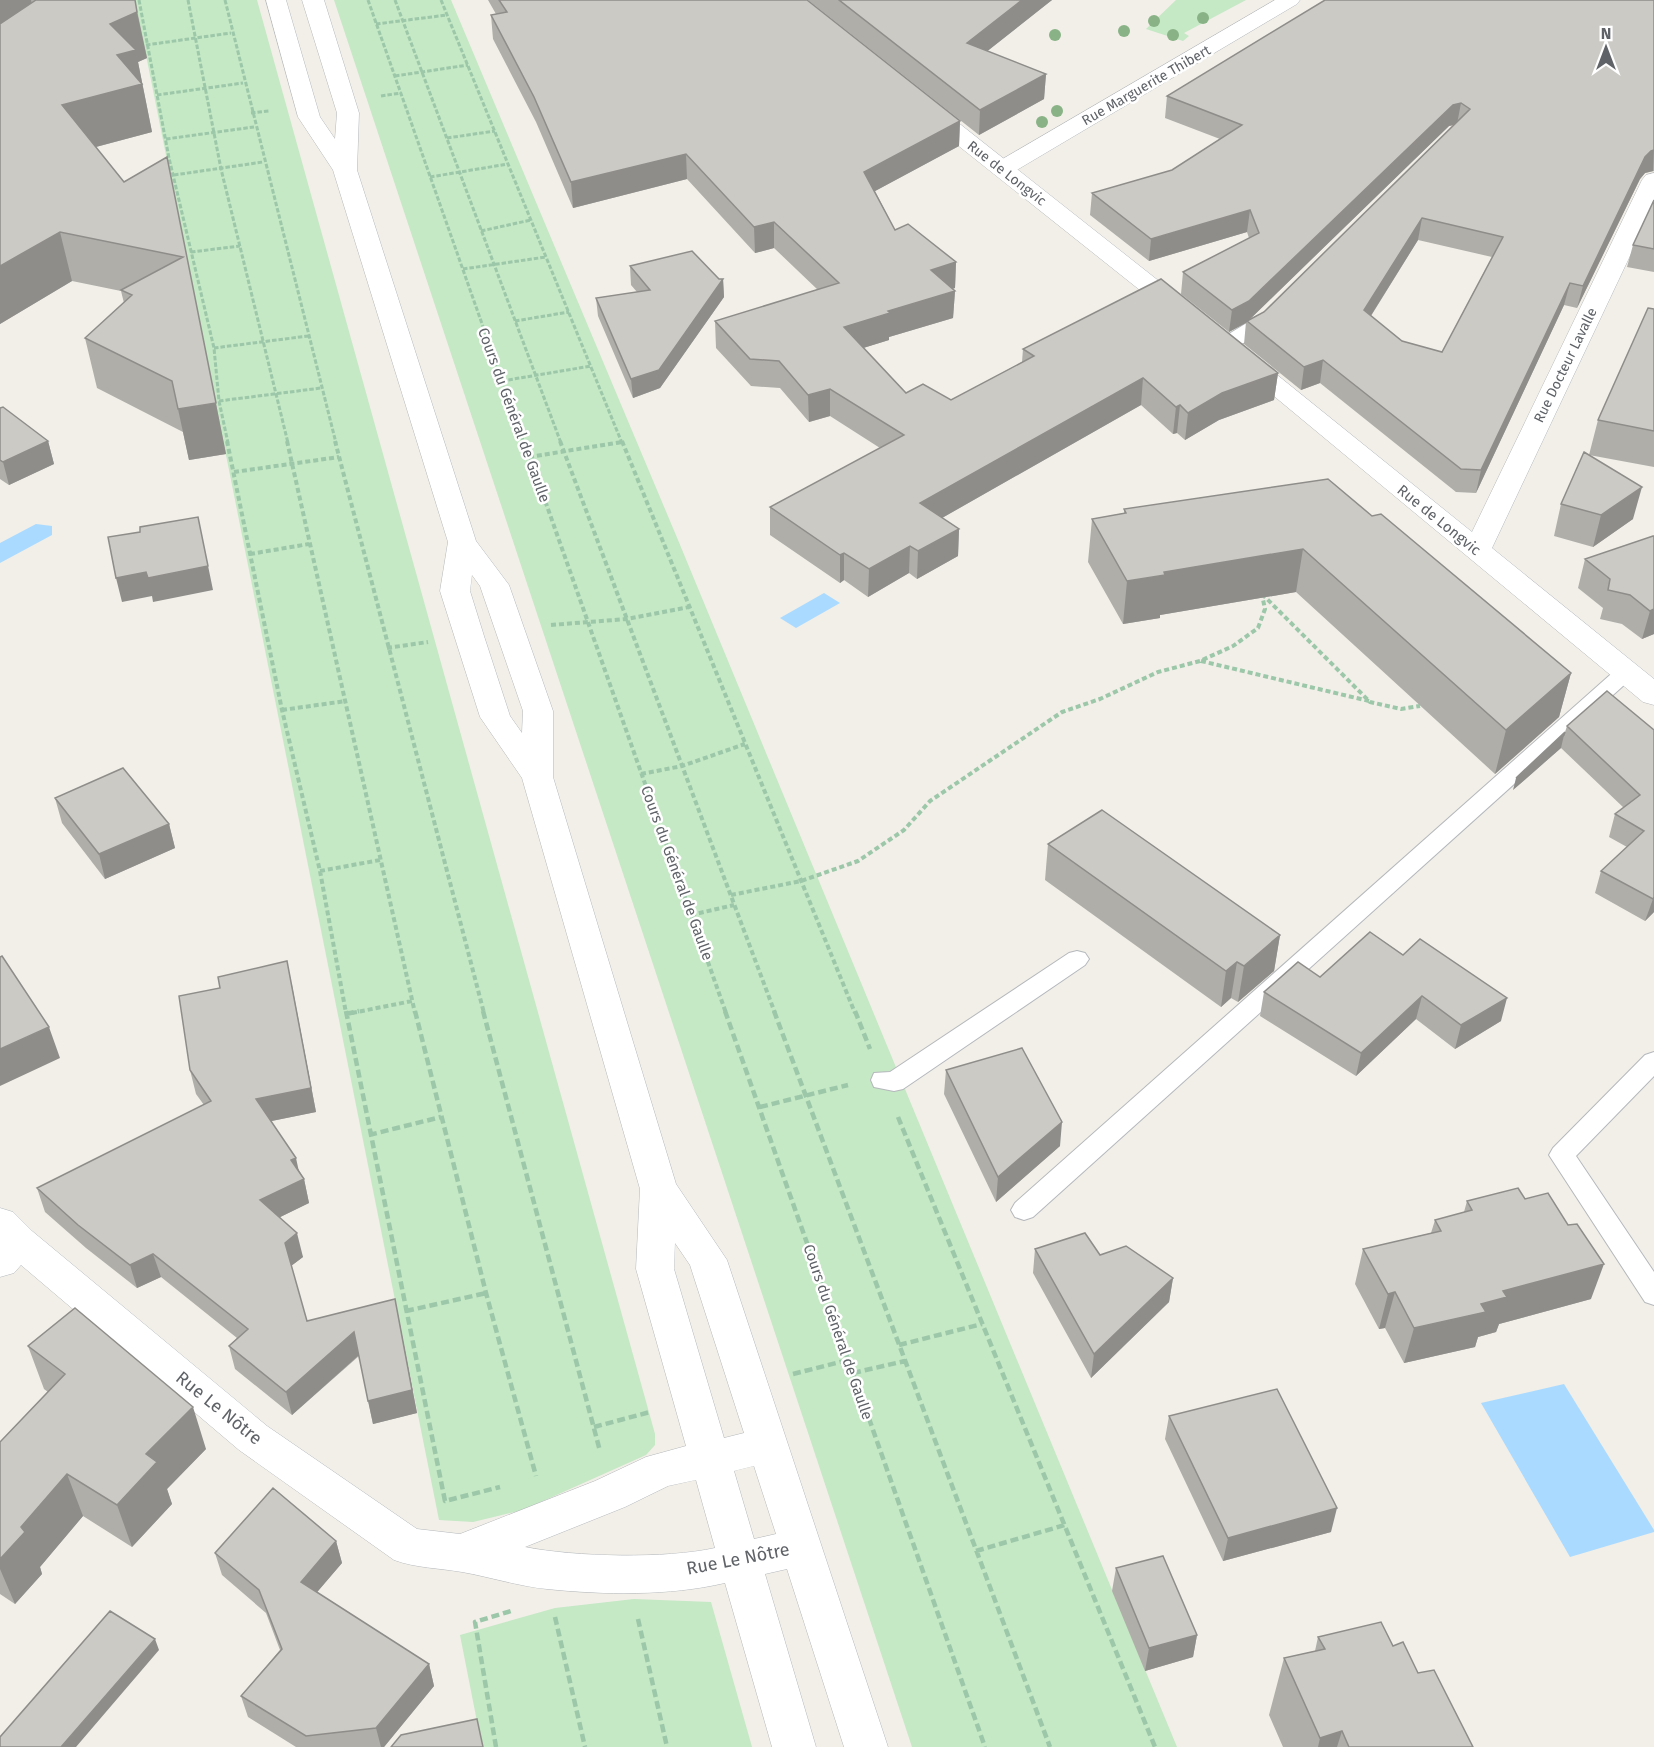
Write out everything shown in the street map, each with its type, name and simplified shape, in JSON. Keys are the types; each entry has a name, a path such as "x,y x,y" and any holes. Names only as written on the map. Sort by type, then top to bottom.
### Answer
{"street":[{"path":"276,0 309,117 345,170 462,542 494,585 538,711 537,777 659,1189 708,1260 866,1747"},
{"path":"314,0 348,112 345,170"},
{"name":"Rue Marguerite Thibert","path":"1002,169 1290,0"},
{"name":"Rue de Longvic","path":"910,96 1225,344 1654,695"},
{"name":"Rue Docteur Lavalle","path":"1477,550 1654,180"},
{"path":"462,542 455,591 495,717 537,777"},
{"path":"659,1189 655,1269 794,1747"},
{"name":"Rue Le Nôtre","path":"6,1242 254,1438 409,1547 546,1570 627,1572 696,1571 801,1547"},
{"name":"Rue Le Nôtre","path":"461,1554 610,1494 661,1470 768,1446"}],"lane":[{"path":"1225,344 1253,329 1278,306"},
{"path":"1024,1210 1626,672"},
{"path":"882,1077 894,1082 1077,959"},
{"path":"1654,1061 1562,1155 1654,1294"}],"path":[{"path":"139,0 166,139 214,348 219,401 282,710 320,871 369,1135 445,1501"},
{"path":"188,0 203,89 211,110 221,169 265,342 412,1001 486,1293 537,1477"},
{"path":"226,0 243,83 321,388 610,1494"},
{"name":"Cours du Général de Gaulle","path":"368,0 985,1747"},
{"path":"395,0 1050,1747"},
{"path":"441,0 1155,1747"},
{"path":"376,24 447,15"},
{"path":"146,45 231,33"},
{"path":"395,76 468,66"},
{"path":"157,95 243,83"},
{"path":"166,139 255,127"},
{"path":"447,138 495,131"},
{"path":"174,175 263,162"},
{"path":"430,177 508,164"},
{"path":"481,231 531,220"},
{"path":"191,252 240,246"},
{"path":"463,269 546,257"},
{"path":"515,321 569,312"},
{"path":"214,348 308,336"},
{"path":"502,381 591,366"},
{"path":"219,401 321,388"},
{"path":"529,457 622,442"},
{"path":"234,472 339,457"},
{"path":"250,554 309,544"},
{"path":"731,896 801,881 858,861 904,830 930,801 1062,712 1100,699 1158,672 1200,661 1233,646 1258,628 1265,609 1261,593 1370,702"},
{"path":"567,623 627,619 689,607"},
{"path":"1200,661 1401,709 1420,706"},
{"path":"282,710 346,701"},
{"path":"641,774 682,766 745,744"},
{"path":"320,871 380,860"},
{"path":"691,915 734,906"},
{"path":"346,1014 412,1001"},
{"path":"759,1107 882,1077"},
{"path":"369,1135 441,1117"},
{"path":"406,1311 486,1293"},
{"path":"899,1345 982,1324"},
{"path":"853,1373 905,1361"},
{"path":"976,1551 1065,1525"},
{"path":"627,1572 668,1747"},
{"path":"554,1610 585,1747"},
{"path":"474,1622 496,1747"}],"green space":[{"path":"135,0 257,0 655,1434 655,1445 646,1455 523,1510 473,1522 439,1520"},
{"path":"334,0 451,0 678,540 1177,1747 912,1747"},
{"path":"1176,0 1246,0 1184,33 1189,36 1183,41 1146,29"},
{"path":"634,1599 711,1602 752,1747 482,1747 460,1635 555,1608"}],"water":[{"path":"36,524 52,526 52,535 0,563 0,543"},
{"path":"824,593 840,603 796,628 780,618"},
{"path":"1564,1384 1654,1532 1570,1557 1481,1403"}],"building":[{"path":"36,0 135,0 137,12 110,24 136,50 117,55 142,84 62,105 124,182 167,157 216,403 178,409 172,381 85,338 132,295 121,290 183,257 60,232 0,266 0,24"},
{"path":"499,0 807,0 960,121 864,172 895,230 908,224 956,262 931,270 955,291 844,327 906,393 923,384 951,400 1034,356 1023,349 1161,279 1278,373 1222,393 1188,413 1180,405 1176,407 1143,378 920,503 959,529 918,551 910,546 869,569 844,553 840,555 770,507 904,435 830,389 808,395 779,361 750,359 715,321 839,283 774,222 754,227 686,154 571,182 534,97 491,15 507,12"},
{"path":"839,0 1022,0 967,43 1046,74 980,110"},
{"path":"1325,0 1654,0 1654,150 1645,157 1583,286 1570,283 1481,470 1461,469 1323,360 1304,367 1247,321 1264,312 1470,109 1461,103 1453,105 1249,301 1232,310 1183,272 1259,233 1250,210 1151,239 1092,193 1172,170 1242,125 1167,96","holes":["1422,218 1503,237 1442,352 1402,341 1364,310"]},
{"path":"1654,200 1654,249 1633,245"},
{"path":"692,251 719,279 723,279 659,370 631,379 596,298 650,290 630,266"},
{"path":"1648,308 1654,309 1654,431 1598,420"},
{"path":"3,407 48,441 3,462 0,460 0,408"},
{"path":"1584,452 1642,487 1601,515 1561,504"},
{"path":"1328,479 1372,516 1381,514 1571,673 1506,730 1303,549 1164,572 1165,575 1127,581 1092,519 1126,513 1124,509"},
{"path":"198,517 208,566 148,578 146,572 116,578 108,537 140,532 140,527"},
{"path":"1654,536 1654,609 1650,611 1630,595 1608,590 1610,579 1585,559"},
{"path":"1607,691 1654,730 1653,899 1601,871 1644,831 1615,814 1640,795 1567,726"},
{"path":"1565,732 1564,735 1516,778"},
{"path":"123,768 169,824 99,854 55,798"},
{"path":"1102,810 1280,935 1244,966 1237,962 1226,971 1048,844"},
{"path":"1370,932 1403,955 1420,939 1507,998 1461,1025 1422,996 1361,1053 1264,992 1298,962 1320,977"},
{"path":"2,956 49,1027 0,1049 0,957"},
{"path":"287,961 311,1088 256,1099 296,1158 291,1160 304,1179 260,1200 297,1233 285,1243 307,1321 395,1299 412,1390 368,1401 354,1332 286,1392 229,1346 248,1329 153,1254 130,1265 78,1225 37,1188 211,1101 190,1070 179,996 220,988 218,977"},
{"path":"1022,1048 1062,1122 998,1177 946,1070"},
{"path":"1518,1188 1525,1199 1548,1193 1568,1225 1577,1224 1604,1264 1503,1291 1507,1297 1481,1304 1486,1312 1414,1328 1395,1292 1388,1294 1363,1249 1441,1231 1435,1220 1472,1210 1467,1201"},
{"path":"1085,1233 1100,1255 1126,1246 1173,1278 1094,1354 1035,1249"},
{"path":"75,1308 193,1407 146,1454 157,1462 117,1505 67,1474 21,1527 25,1532 0,1559 0,1442 65,1374 28,1346"},
{"path":"1277,1389 1337,1508 1228,1538 1169,1416"},
{"path":"273,1488 336,1541 301,1582 429,1664 376,1728 306,1736 241,1696 282,1649 259,1590 215,1553"},
{"path":"1163,1556 1197,1635 1149,1648 1116,1568"},
{"path":"110,1611 155,1639 61,1747 0,1747 0,1737"},
{"path":"1381,1622 1393,1646 1403,1642 1418,1673 1434,1670 1473,1747 1349,1747 1342,1731 1320,1738 1284,1658 1325,1649 1318,1637"},
{"path":"477,1719 483,1747 391,1747 401,1735"}]}
